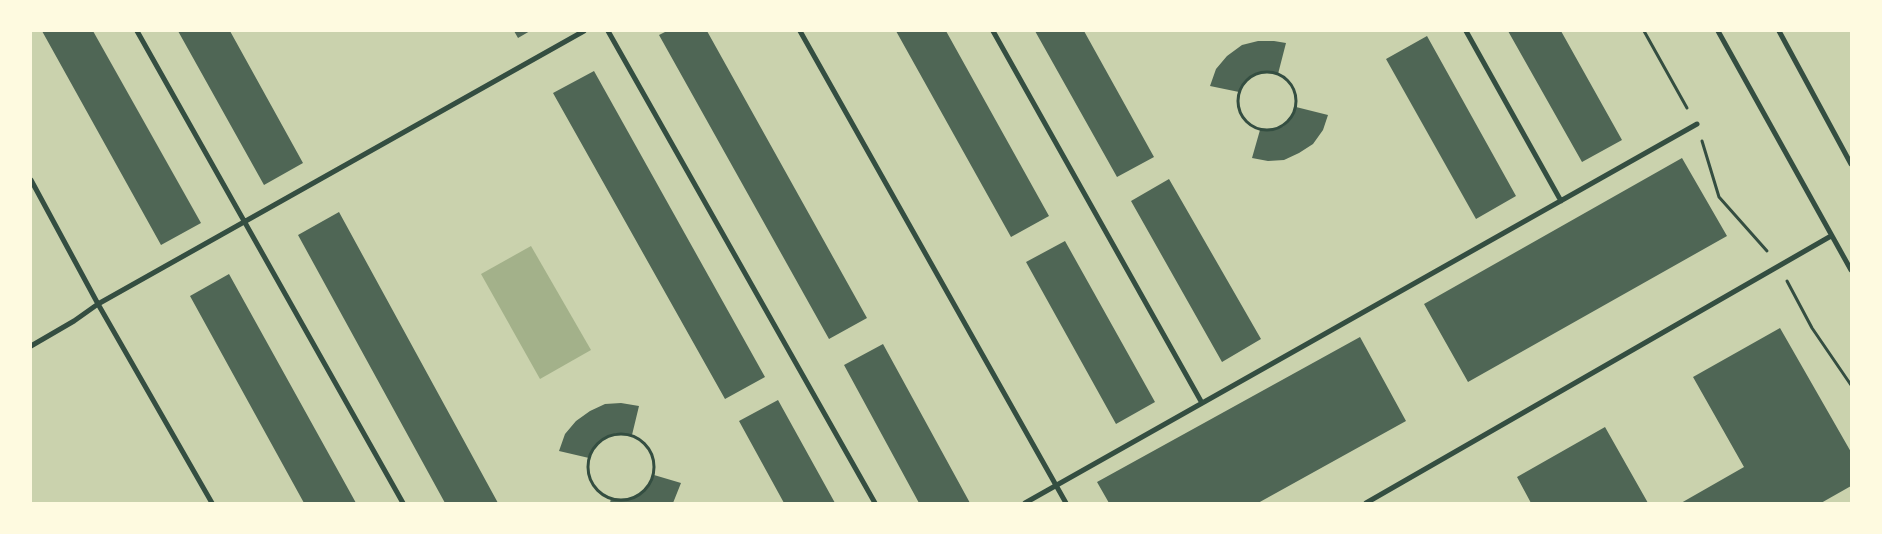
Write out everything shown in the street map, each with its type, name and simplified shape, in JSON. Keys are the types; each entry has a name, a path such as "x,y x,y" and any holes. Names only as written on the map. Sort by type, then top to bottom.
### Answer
{"street":[{"path":"138,31 403,503"},
{"path":"32,345 74,321 98,304 584,31"},
{"path":"608,31 875,503"},
{"path":"800,31 1066,503"},
{"path":"992,31 1202,403"},
{"path":"1466,31 1561,201"},
{"path":"1718,31 1851,270"},
{"path":"1779,31 1851,164"},
{"path":"1024,503 1696,124"},
{"path":"31,180 98,304 212,503"},
{"path":"1366,503 1831,236"}],"path":[{"path":"1644,31 1696,124 1718,196 1779,266 1812,328 1851,385"},
{"path":"1266,72 1278,74 1290,82 1296,93 1296,107 1292,117 1284,126 1273,130 1260,130 1246,122 1238,108 1239,92 1246,80 1257,74 1266,72"},
{"path":"617,433 632,435 646,444 654,458 654,475 647,488 637,496 625,500 611,498 597,490 589,475 589,458 595,446 604,438 617,433"}],"shaded area":[{"path":"31,31 1851,31 1851,503 31,503"},
{"path":"531,246 591,350 540,379 481,274"}],"building":[{"path":"42,31 93,31 201,223 161,245"},
{"path":"178,31 230,31 303,163 264,185"},
{"path":"514,31 530,31 518,38"},
{"path":"667,31 707,31 867,318 829,339 659,35"},
{"path":"896,31 946,31 1049,216 1011,237"},
{"path":"1035,31 1084,31 1154,157 1117,177"},
{"path":"1508,31 1561,31 1622,140 1582,162"},
{"path":"1427,36 1516,196 1476,219 1386,59"},
{"path":"1258,41 1286,43 1278,74 1266,72 1257,74 1246,80 1239,92 1210,86 1216,69 1227,56 1242,45"},
{"path":"594,71 765,377 725,399 553,93"},
{"path":"1296,107 1328,115 1323,130 1313,144 1284,160 1268,161 1252,158 1260,130 1273,130 1284,126 1292,117"},
{"path":"1682,158 1727,236 1468,382 1424,304"},
{"path":"1169,179 1261,339 1222,362 1131,201"},
{"path":"339,212 498,503 445,503 298,235"},
{"path":"1065,241 1155,402 1116,424 1026,262"},
{"path":"229,274 356,503 304,503 190,296"},
{"path":"1780,328 1851,452 1851,486 1821,503 1681,503 1744,467 1693,377"},
{"path":"1360,337 1406,421 1258,503 1109,503 1097,482"},
{"path":"883,344 970,503 919,503 844,365"},
{"path":"778,400 835,503 784,503 739,421"},
{"path":"621,403 639,406 632,435 617,433 604,438 595,447 589,458 559,451 565,434 576,421 590,411 605,404"},
{"path":"1605,427 1648,503 1531,503 1517,477"},
{"path":"654,475 681,483 673,503 610,503 611,498 625,500 637,496 647,488"}]}
